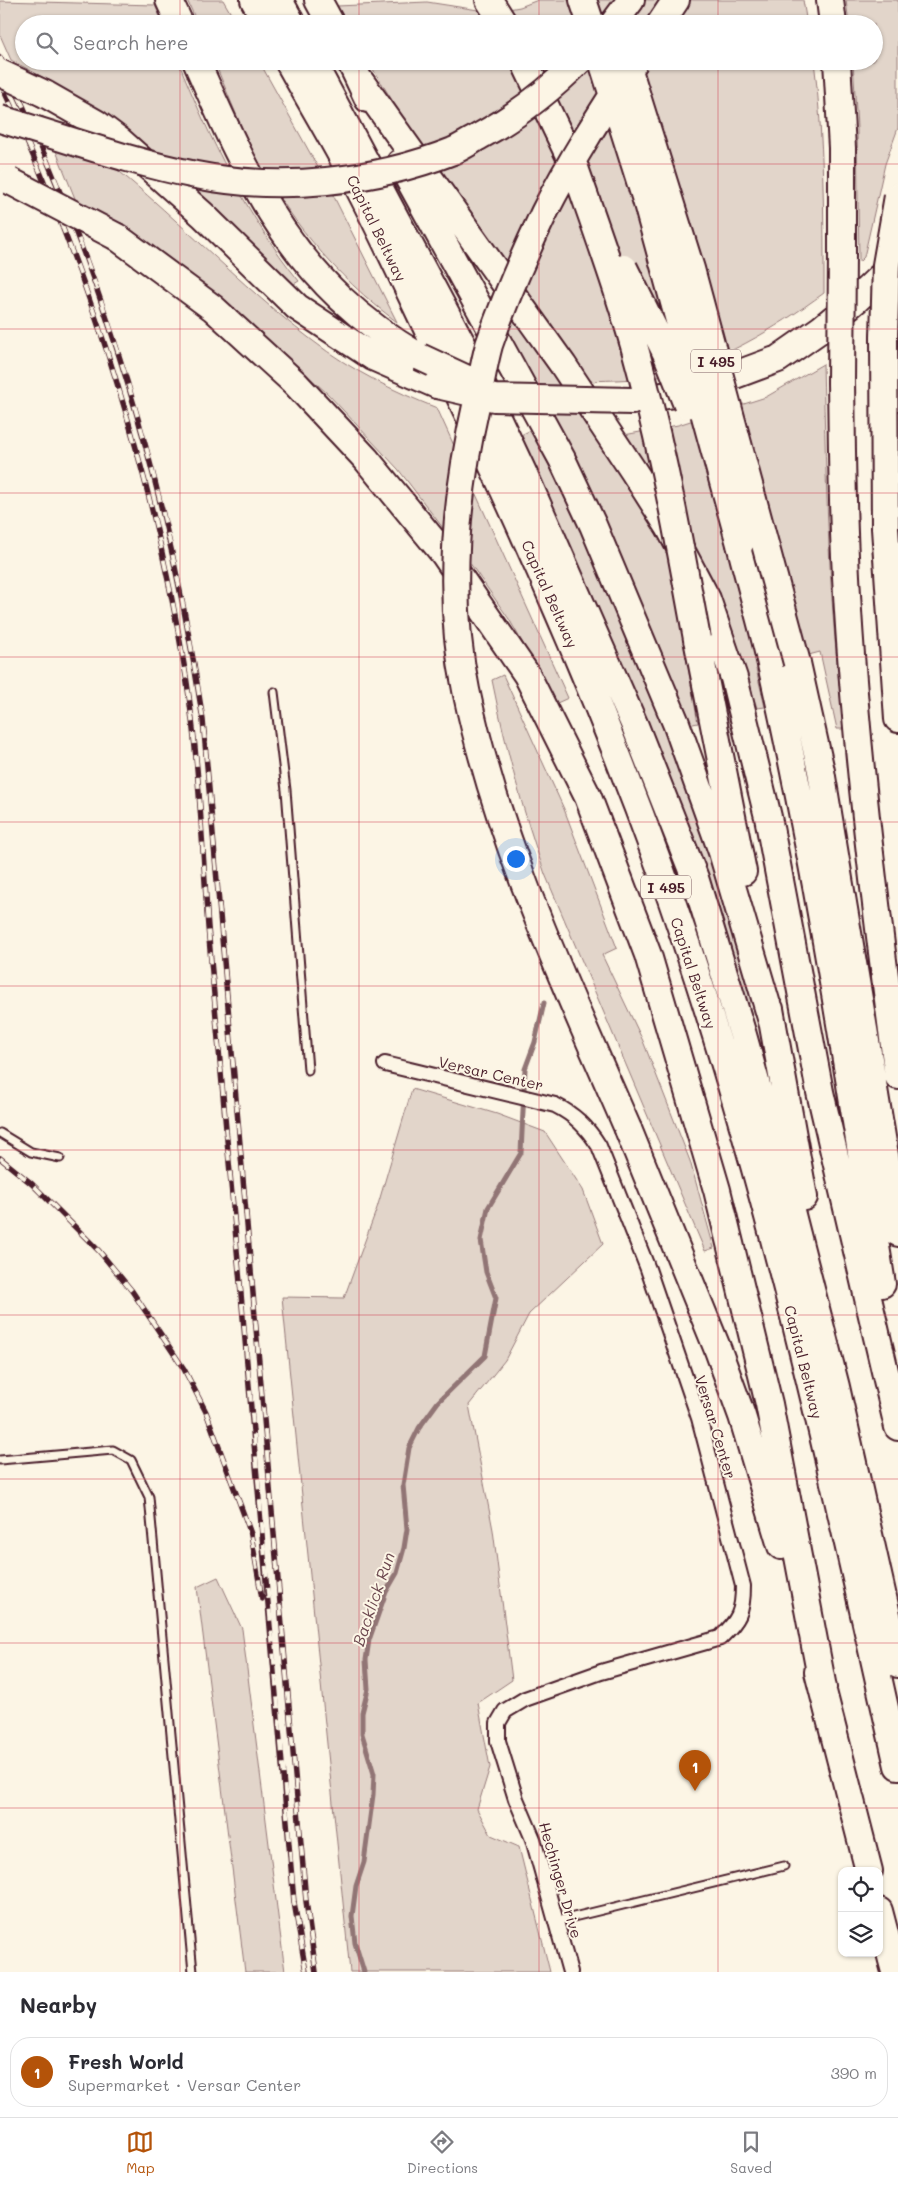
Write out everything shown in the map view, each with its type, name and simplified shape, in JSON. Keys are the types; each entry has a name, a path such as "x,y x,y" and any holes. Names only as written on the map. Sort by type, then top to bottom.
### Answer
{"highway":[{"path":"169,0 176,15"},
{"path":"254,0 262,15"},
{"path":"279,0 287,15"},
{"path":"318,0 326,15"},
{"path":"489,0 498,15"},
{"path":"583,0 588,15"},
{"path":"607,0 611,15"},
{"path":"620,15 631,0"},
{"path":"666,15 676,0"},
{"path":"830,0 832,15"},
{"path":"200,70 245,170 267,209 318,276 347,306 372,326 420,357 484,386 564,401"},
{"name":"Capital Beltway","path":"293,70 355,181 482,443 581,666 659,866 726,1072 772,1234 831,1468 898,1766"},
{"path":"317,70 466,351 528,482 635,726 695,878 782,1172 836,1387 898,1664"},
{"path":"528,70 667,355 784,664 898,1381"},
{"path":"0,119 197,175 260,182 340,179 391,170 454,151 514,117 570,70"},
{"path":"605,70 646,200 740,544"},
{"name":"I 495","path":"629,70 691,269 784,664 821,771 898,1233"},
{"path":"630,70 604,110 545,212 489,346 466,450 456,529 456,607 465,687 486,774 514,858 564,983 677,1246 742,1416 823,1688 868,1867"},
{"path":"838,70 842,148 841,382 845,556 858,742 874,900 898,1076"},
{"path":"355,72 372,112 562,459 593,525 676,723 722,852 773,1025"},
{"path":"355,72 563,365 669,527 707,599 736,686 768,816 820,1092 898,1427"},
{"path":"0,74 45,94 96,123 120,141 203,215 297,307 373,357 437,385 494,398 632,401 692,391 778,358 821,329 898,261"},
{"path":"575,168 618,290 642,375 677,530 773,1025 836,1387"},
{"path":"5,178 117,237 212,308 295,383 366,459 444,554 527,675 588,797 648,955 717,1190 769,1404 823,1688"},
{"path":"898,196 886,265 884,337 886,528 898,719"},
{"path":"884,337 898,261"},
{"path":"879,1912 895,1972"}],"street":[{"name":"Versar Center","path":"385,1064 555,1104 572,1113 588,1128 599,1146 648,1269 699,1418 743,1586 743,1608 733,1626 720,1638 602,1672 525,1699 505,1711 498,1723 498,1741 516,1799"},
{"name":"Hechinger Drive","path":"516,1799 534,1839 570,1972"}],"lane":[{"path":"274,692 286,790 308,1070"},
{"path":"0,1133 30,1152 60,1158"},
{"path":"0,1460 113,1450 131,1460 149,1497 193,1972"},
{"path":"557,1921 784,1866"}],"shaded area":[{"path":"187,0 223,0 232,15 194,15"},
{"path":"538,0 803,0 806,15 342,15 337,6 427,2 491,12 520,7"},
{"path":"846,0 898,0 898,128 885,164 864,257 859,262 857,127 854,70 883,70 883,15 848,15"},
{"path":"0,1 155,5 159,15 15,15 15,62 11,60 0,35"},
{"path":"29,70 182,70 231,176 262,230 299,281 294,284 275,269 148,149 68,91"},
{"path":"218,70 264,70 330,189 397,322 374,304 332,264 295,220 264,171 236,114"},
{"path":"374,70 815,70 822,148 824,293 785,320 745,344 703,363 658,376 589,381 414,136"},
{"path":"42,116 79,140 114,167 245,284 327,352 373,379 437,408 568,698 557,703 509,619 472,566 398,469 328,394 254,327 203,285 76,201"},
{"path":"499,292 651,516 704,623 682,634 698,723 688,725 488,298"},
{"path":"823,364 832,592 844,729 837,729 820,652 756,669 765,707 757,708 735,637 700,557 624,435 678,425 766,397"},
{"path":"531,430 577,523 619,617 676,761 694,810 752,1002 743,1006 519,436"},
{"path":"503,675 564,809 617,948 602,955 643,1041 690,1161 714,1248 705,1251 545,874 522,802 497,705 492,680"},
{"path":"412,1089 497,1114 545,1132 583,1190 603,1244 529,1314 505,1360 469,1405 493,1530 512,1680 478,1703 490,1767 477,1809 491,1835 519,1847 550,1972 350,1972 282,1297 344,1298 377,1208"},
{"path":"218,1577 242,1629 285,1972 245,1972 197,1587"}],"waterway":[{"name":"Backlick Run","path":"364,1972 355,1943 352,1916 356,1886 364,1862 373,1795 374,1774 362,1734 362,1713 368,1689 366,1660 369,1640 386,1592 397,1573 404,1548 407,1529 403,1485 409,1448 419,1428 438,1402 485,1356 496,1298 486,1272 481,1240 488,1208 521,1153 525,1069 535,1042 544,1003"}],"railway":[{"path":"0,57 37,137 70,217 127,381 151,464 171,548 203,720 306,1901 316,1972"},
{"path":"0,82 62,225 114,372 155,522 186,676 197,770 208,927 294,1902 306,1972"},
{"path":"0,1158 32,1184 99,1251 132,1291 184,1369 206,1412 251,1534 262,1599"}],"place":[{"name":"Fresh World","path":"695,1791"}]}
